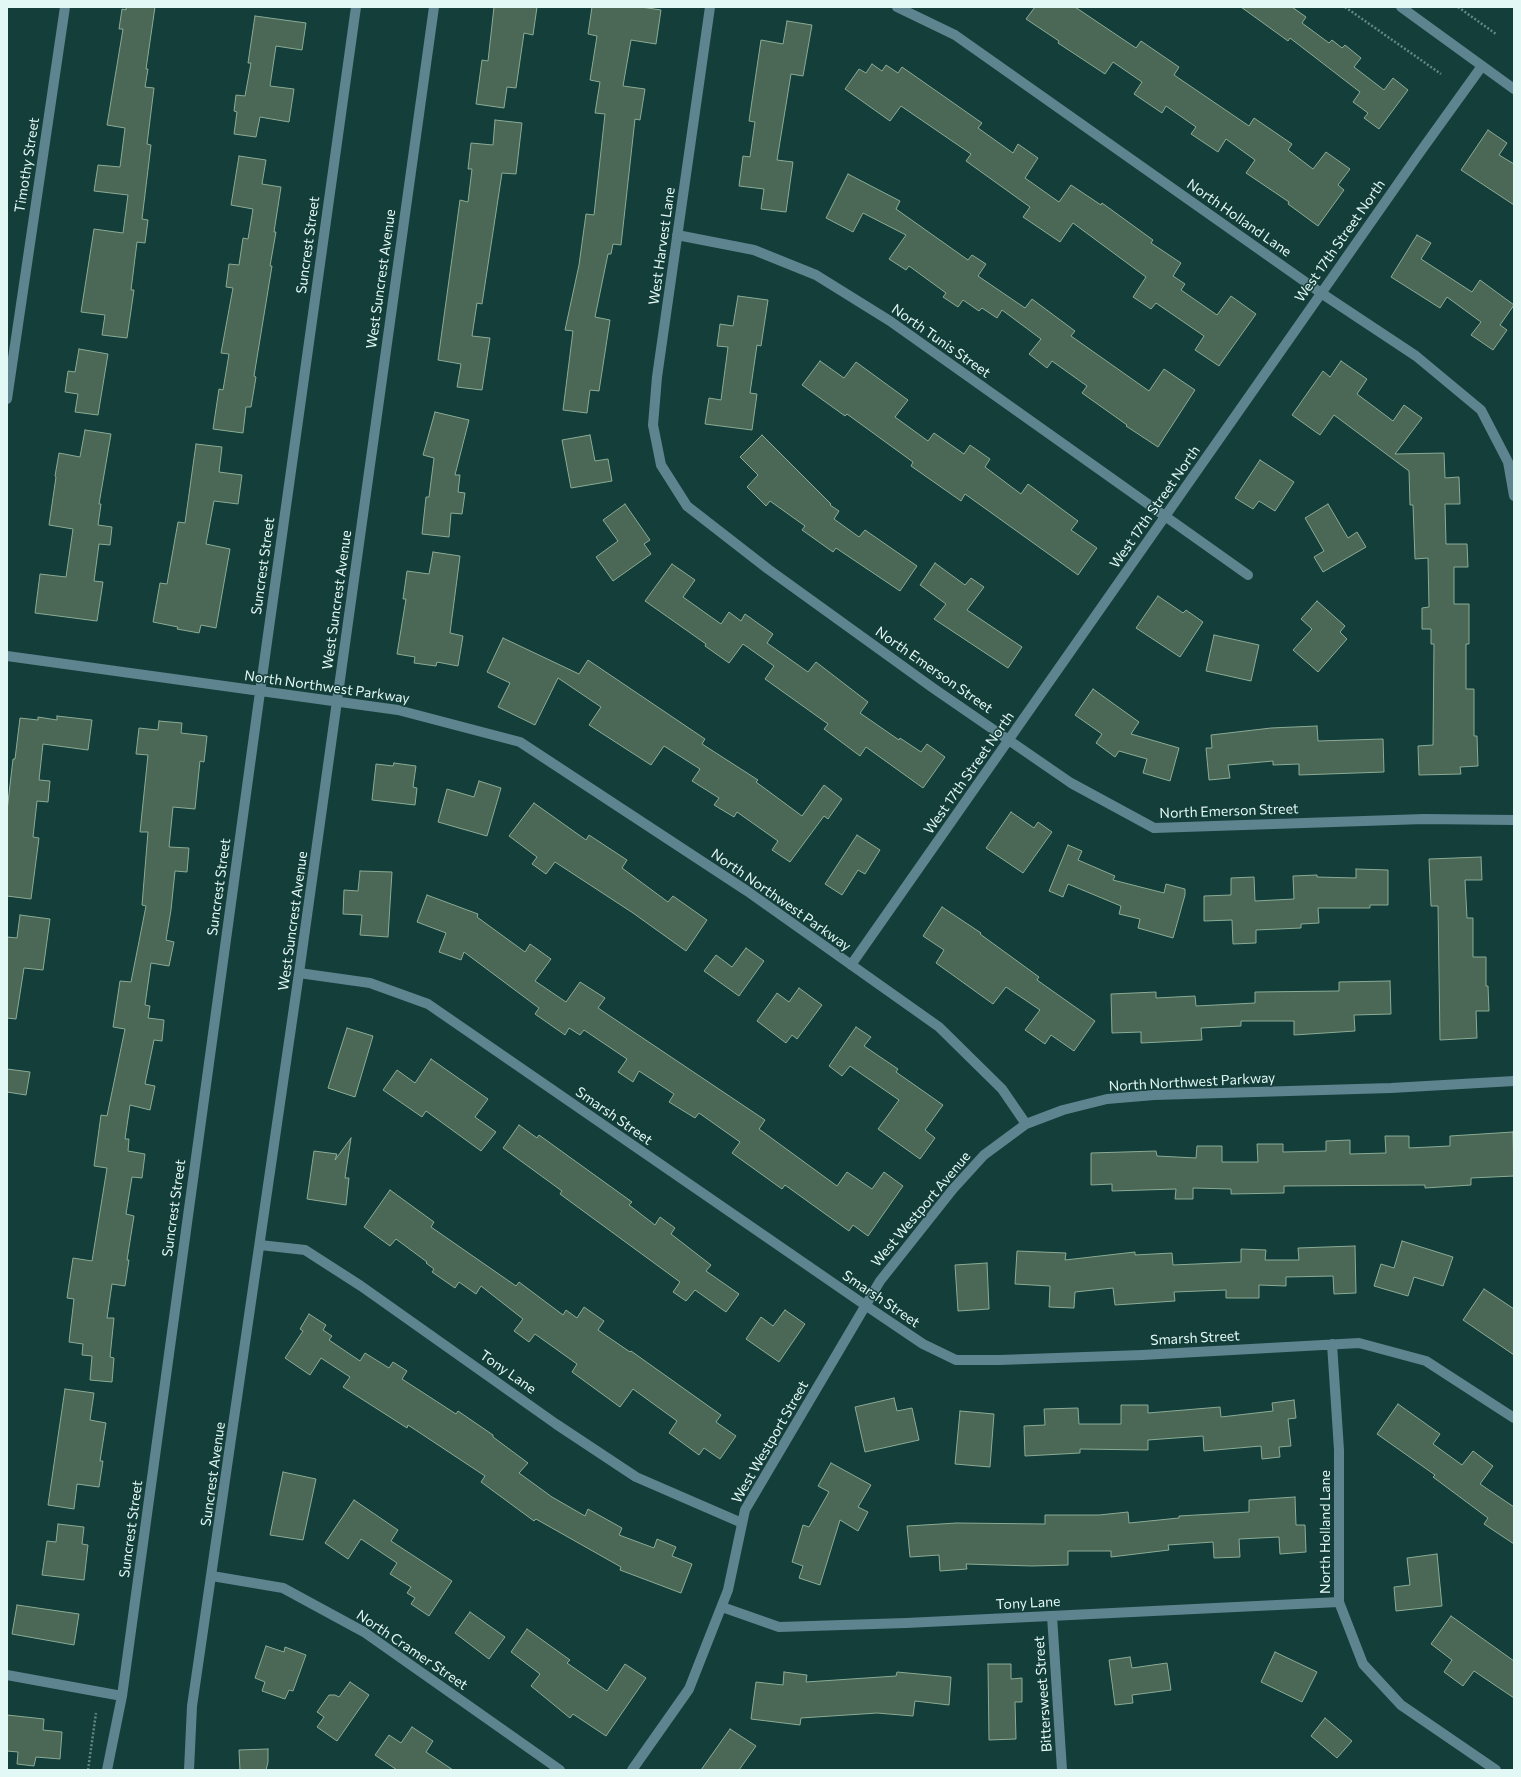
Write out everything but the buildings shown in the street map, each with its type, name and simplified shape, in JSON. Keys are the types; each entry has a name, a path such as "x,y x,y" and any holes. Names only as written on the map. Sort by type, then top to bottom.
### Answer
{"street":[{"name":"Timothy Street","path":"7,399 65,7"},
{"name":"Suncrest Street","path":"107,1770 122,1696 356,7"},
{"name":"West Suncrest Avenue","path":"260,1245 338,702 403,220 434,7"},
{"name":"West Harvest Lane","path":"674,486 661,464 653,425 657,377 710,7"},
{"name":"North Holland Lane","path":"897,7 955,35 1321,293 1416,356 1481,410 1508,462 1514,496"},
{"path":"1401,7 1514,88"},
{"name":"West 17th Street North","path":"851,965 1321,293 1482,66"},
{"name":"North Tunis Street","path":"677,235 754,250 816,275 890,321 1248,575"},
{"name":"North Emerson Street","path":"674,486 687,506 768,569 1071,784 1154,828 1424,819 1514,820"},
{"name":"North Northwest Parkway","path":"7,656 398,710 520,742 747,891 939,1027 1002,1089 1026,1124 1063,1110 1106,1099 1154,1095 1391,1088 1514,1081"},
{"name":"Smarsh Street","path":"299,974 370,982 428,1004 865,1306 923,1344 956,1360 1007,1360 1359,1343 1426,1361 1514,1418"},
{"name":"West Westport Avenue","path":"865,1306 880,1281 953,1189 984,1155 1026,1124"},
{"name":"Tony Lane","path":"260,1245 305,1250 361,1286 556,1424 636,1477 742,1523"},
{"name":"Suncrest Avenue","path":"189,1770 192,1706 260,1245"},
{"name":"West Westport Street","path":"632,1770 689,1689 728,1590 745,1510 865,1306"},
{"name":"North Holland Lane","path":"1332,1344 1339,1450 1339,1602 1363,1664 1396,1700 1401,1705 1496,1770"},
{"name":"North Cramer Street","path":"212,1576 283,1588 364,1632 560,1770"},
{"name":"Tony Lane","path":"722,1607 779,1627 1339,1602"},
{"name":"Bittersweet Street","path":"1052,1616 1062,1770"},
{"path":"7,1675 122,1696"}],"path":[{"path":"1345,7 1440,74"},
{"path":"1458,7 1496,34"},
{"path":"88,1770 96,1713"}]}
